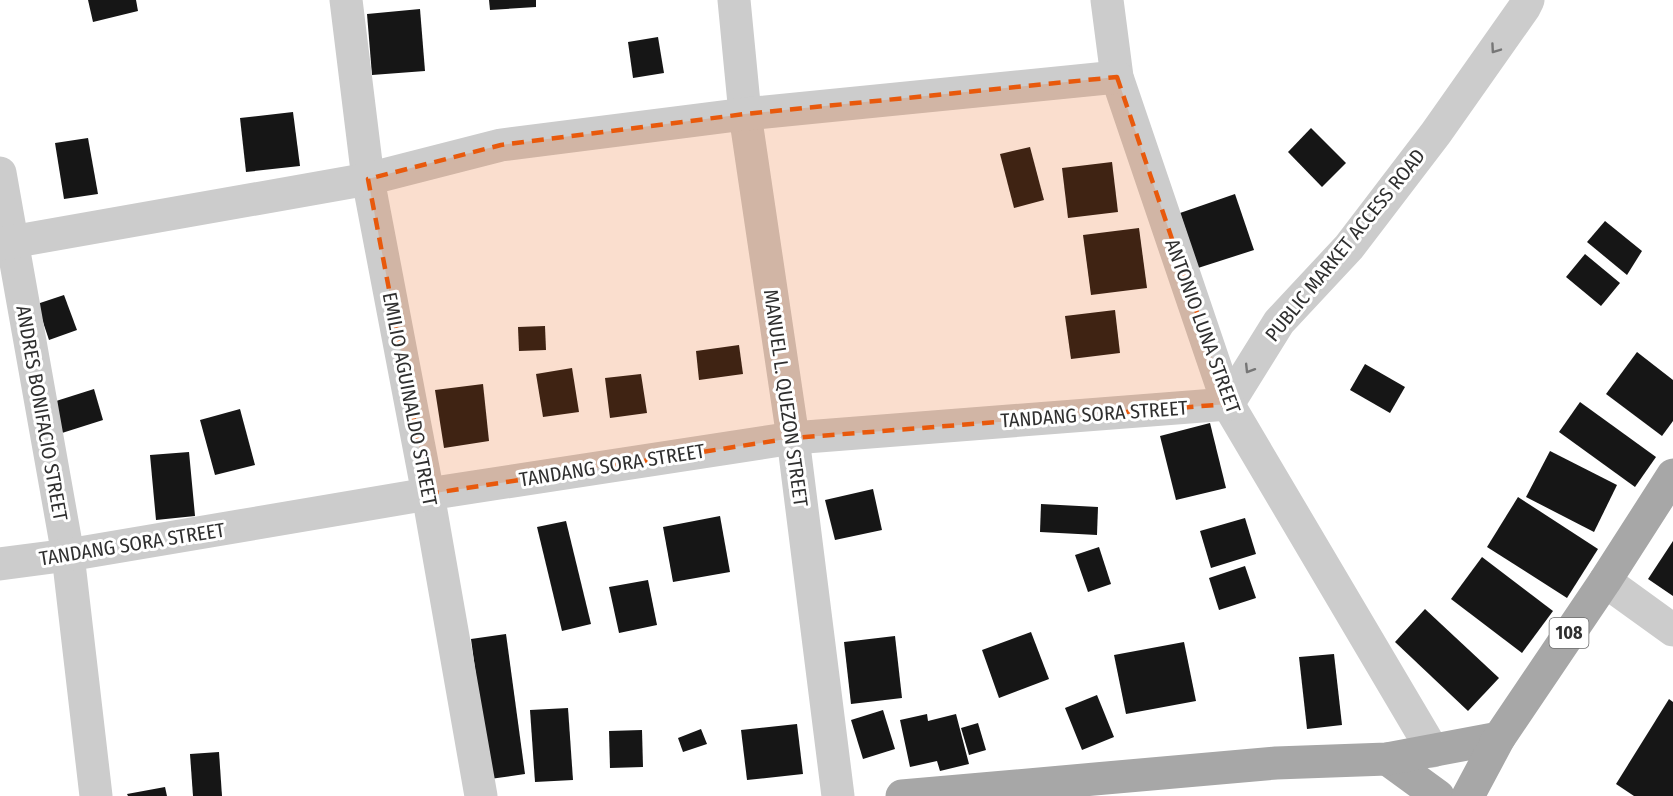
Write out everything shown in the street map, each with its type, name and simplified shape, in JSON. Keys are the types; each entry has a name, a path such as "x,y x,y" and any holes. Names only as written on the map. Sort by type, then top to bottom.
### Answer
{"main road":[{"name":"108","path":"1461,796 1673,475"},
{"path":"902,796 1276,763 1387,759 1498,738"},
{"path":"1387,759 1461,796"}],"street":[{"name":"EMILIO AGUINALDO STREET","path":"346,0 368,179 428,494 481,796"},
{"name":"MANUEL L. QUEZON STREET","path":"734,0 745,114 793,438 838,796"},
{"name":"ANTONIO LUNA STREET","path":"1107,0 1117,77 1228,404 1433,751"},
{"name":"PUBLIC MARKET ACCESS ROAD","path":"1228,404 1279,322 1349,247 1436,133 1528,0"},
{"path":"6,243 368,179 501,145 745,114 1117,77"},
{"name":"ANDRES BONIFACIO STREET","path":"0,173 6,243 68,555 96,796"},
{"name":"TANDANG SORA STREET","path":"0,564 68,555 428,494 793,438 1228,404"},
{"path":"1605,581 1673,630"}],"highlighted area":[{"path":"1117,77 1228,404 793,438 428,494 368,179 501,145 745,114"}],"building":[{"path":"88,0 136,0 138,11 93,22"},
{"path":"489,0 536,0 536,7 490,10"},
{"path":"420,9 425,71 372,75 367,14"},
{"path":"658,37 664,73 633,78 628,42"},
{"path":"293,112 300,166 246,172 240,118"},
{"path":"1311,128 1346,163 1322,187 1288,152"},
{"path":"88,138 98,194 64,199 55,143"},
{"path":"1030,147 1044,200 1014,208 1000,154"},
{"path":"1112,162 1118,212 1068,218 1062,168"},
{"path":"1235,194 1254,250 1198,268 1180,213"},
{"path":"1605,221 1642,251 1627,275 1587,242"},
{"path":"1139,228 1147,288 1091,295 1083,235"},
{"path":"1585,254 1620,283 1601,306 1566,277"},
{"path":"64,295 77,330 49,340 37,304"},
{"path":"1115,310 1120,353 1071,359 1065,316"},
{"path":"545,326 546,350 519,351 518,327"},
{"path":"739,345 743,374 699,380 696,351"},
{"path":"1637,352 1673,380 1673,421 1662,436 1606,394"},
{"path":"1365,364 1405,387 1390,413 1350,390"},
{"path":"572,368 579,412 543,417 536,374"},
{"path":"641,374 647,413 610,418 605,378"},
{"path":"483,384 489,441 444,448 435,390"},
{"path":"94,389 103,420 62,433 53,402"},
{"path":"1580,402 1656,457 1635,487 1559,432"},
{"path":"240,409 255,465 215,475 200,420"},
{"path":"1210,423 1226,488 1176,500 1160,436"},
{"path":"1550,451 1617,485 1594,532 1526,497"},
{"path":"189,452 195,516 156,520 150,455"},
{"path":"873,489 882,530 835,540 825,500"},
{"path":"1518,497 1598,549 1567,598 1487,547"},
{"path":"1041,504 1098,507 1097,535 1040,532"},
{"path":"720,516 730,572 673,582 663,527"},
{"path":"1245,518 1256,554 1211,568 1200,531"},
{"path":"566,521 591,624 562,631 537,527"},
{"path":"1673,541 1673,596 1648,579"},
{"path":"1099,547 1111,584 1088,592 1075,555"},
{"path":"1482,557 1553,611 1522,653 1451,599"},
{"path":"1245,566 1256,598 1219,610 1209,578"},
{"path":"648,580 657,625 619,633 609,587"},
{"path":"1425,609 1499,678 1468,711 1395,642"},
{"path":"1031,632 1049,679 999,698 982,650"},
{"path":"506,634 525,774 490,779 471,639"},
{"path":"895,636 902,698 851,704 844,642"},
{"path":"1184,642 1196,701 1126,714 1114,655"},
{"path":"1334,654 1342,725 1307,729 1299,657"},
{"path":"1097,695 1114,737 1082,750 1065,708"},
{"path":"1669,699 1673,702 1673,796 1634,796 1616,784"},
{"path":"568,708 573,780 535,782 530,710"},
{"path":"883,710 895,749 863,759 851,720"},
{"path":"927,714 928,721 956,714 969,764 940,771 937,761 910,767 900,720"},
{"path":"978,723 986,750 969,755 961,728"},
{"path":"797,724 803,774 747,780 741,730"},
{"path":"701,729 707,744 683,752 678,738"},
{"path":"642,730 643,767 610,768 609,731"},
{"path":"219,752 222,796 193,796 190,754"},
{"path":"165,787 167,796 128,796 127,794"}]}
